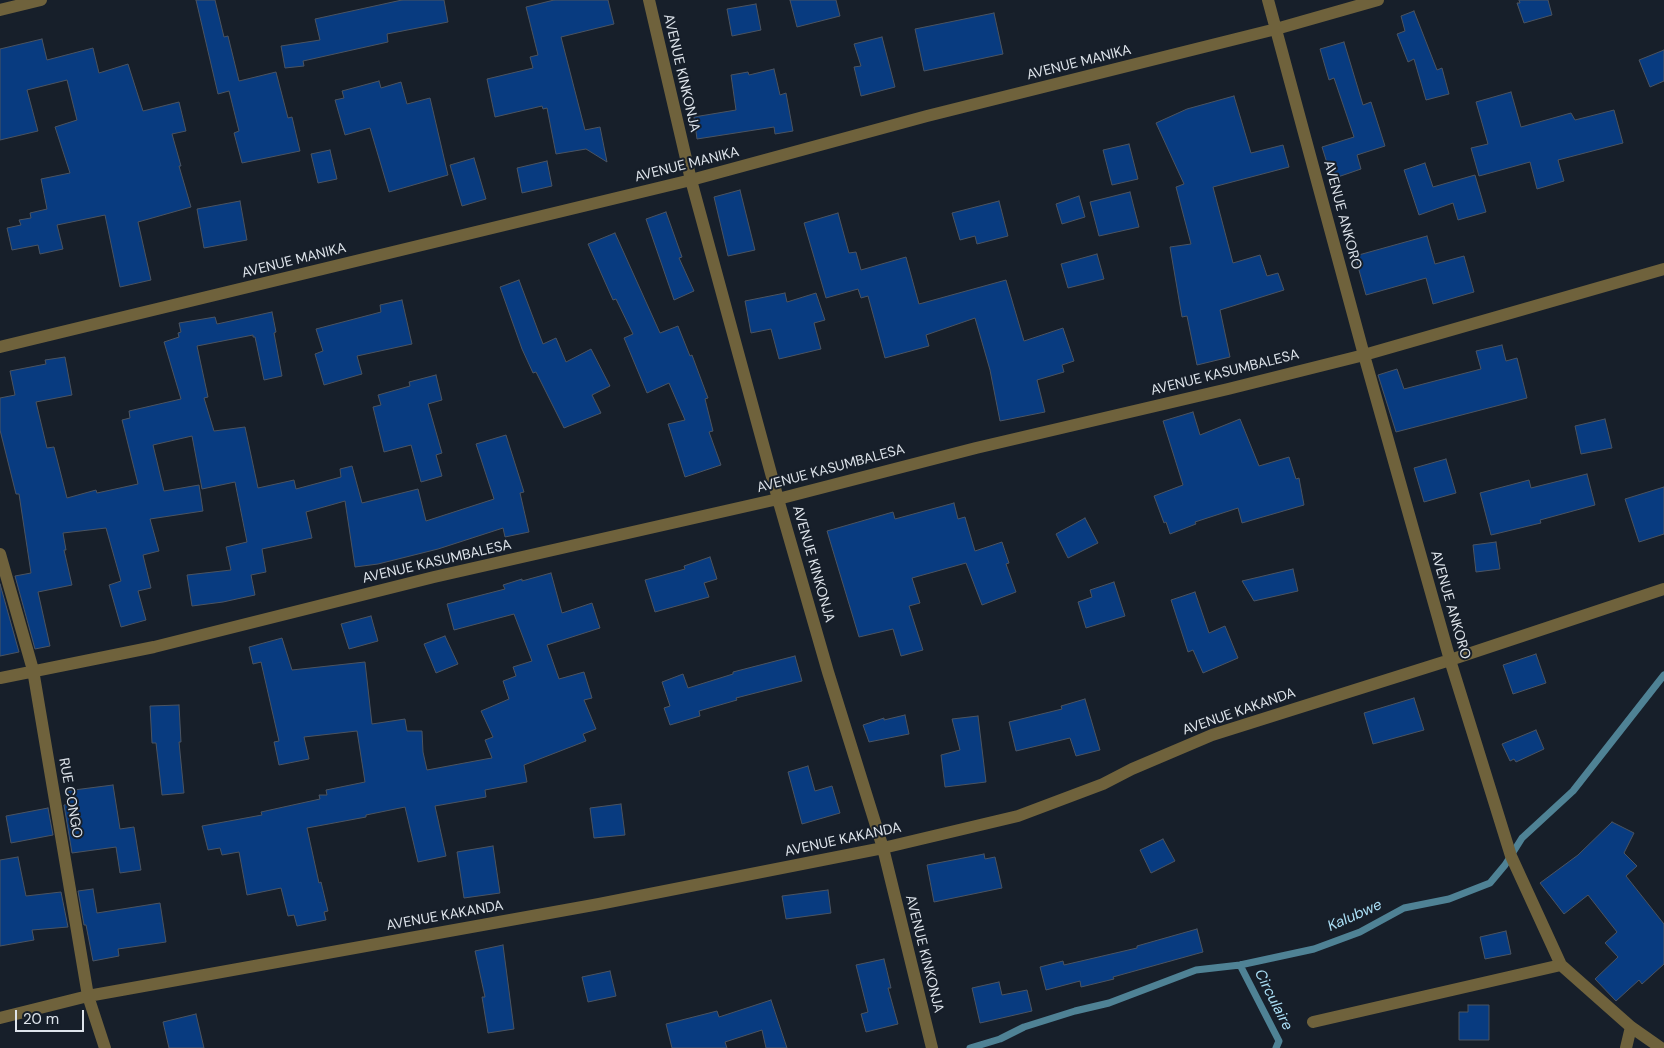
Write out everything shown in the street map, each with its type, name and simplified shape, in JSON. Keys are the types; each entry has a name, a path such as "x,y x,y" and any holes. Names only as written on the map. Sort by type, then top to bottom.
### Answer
{"street":[{"path":"0,10 41,0"},
{"name":"AVENUE KINKONJA","path":"649,0 691,180 778,499 828,672 883,848 931,1043"},
{"name":"AVENUE ANKORO","path":"1268,0 1364,355 1450,660 1510,856 1561,965"},
{"name":"AVENUE MANIKA","path":"0,347 691,180 927,116 1276,29 1378,0"},
{"name":"AVENUE KASUMBALESA","path":"0,678 154,647 434,577 778,499 966,450 1228,389 1364,355 1664,268"},
{"name":"RUE CONGO","path":"0,554 33,670 88,996 105,1048"},
{"name":"AVENUE KAKANDA","path":"0,1018 88,996 599,904 883,848 1018,816 1103,784 1132,769 1212,734 1450,660 1664,589"},
{"path":"1313,1022 1561,965 1631,1027 1661,1048"},
{"path":"1626,1048 1631,1027"}],"building":[{"path":"196,0 215,0 224,37 228,36 239,81 276,72 288,118 292,117 300,151 242,163 234,133 239,131 229,91 218,94"},
{"path":"402,0 444,0 448,22 387,34 388,42 303,61 304,66 285,68 281,46 320,40 315,19"},
{"path":"554,0 608,0 614,24 561,37 585,130 600,127 607,162 586,149 556,154 547,108 543,109 542,106 495,117 487,79 533,68 530,57 538,55 526,7"},
{"path":"790,0 836,0 840,16 797,27"},
{"path":"1519,0 1548,0 1552,15 1524,23 1517,3 1520,3"},
{"path":"756,4 761,30 732,36 727,9"},
{"path":"1414,11 1437,70 1442,68 1449,94 1426,100 1414,59 1408,62 1397,34 1405,31 1401,16"},
{"path":"994,13 1003,54 924,71 915,29"},
{"path":"882,37 895,87 861,96 854,67 861,66 854,44"},
{"path":"42,39 47,60 93,48 99,73 128,64 143,111 179,102 186,131 172,134 191,207 138,222 151,280 120,287 105,215 57,225 63,249 40,254 38,245 12,250 7,228 21,225 19,220 31,218 30,213 47,209 41,179 70,173 55,127 77,120 67,80 27,90 38,131 0,140 0,49"},
{"path":"1344,42 1363,105 1371,102 1385,146 1357,155 1361,169 1332,179 1322,147 1354,137 1334,78 1329,80 1320,49"},
{"path":"1664,50 1664,81 1650,87 1639,60"},
{"path":"774,69 780,95 786,93 793,131 775,134 774,127 697,139 694,117 736,110 731,75 748,72 749,75"},
{"path":"379,81 381,88 401,82 407,104 430,98 448,175 389,192 370,128 345,135 335,100 344,98 342,91"},
{"path":"1511,92 1521,127 1571,113 1575,120 1614,110 1623,143 1558,160 1564,181 1537,189 1530,162 1479,176 1471,148 1488,144 1476,102"},
{"path":"1234,96 1251,153 1283,145 1289,167 1213,187 1233,263 1260,255 1267,276 1278,273 1284,290 1220,310 1230,357 1197,365 1187,316 1182,317 1170,247 1191,244 1176,187 1184,184 1156,123 1187,109"},
{"path":"1129,144 1138,179 1112,185 1103,150"},
{"path":"330,150 337,179 318,183 311,154"},
{"path":"474,158 486,199 462,206 450,165"},
{"path":"547,161 552,186 522,193 517,168"},
{"path":"1425,163 1433,187 1475,175 1486,212 1458,220 1453,203 1419,215 1404,170"},
{"path":"740,190 755,250 728,256 714,197"},
{"path":"1130,192 1139,227 1099,236 1090,202"},
{"path":"1079,196 1085,217 1062,224 1056,204"},
{"path":"240,201 247,240 204,248 197,209"},
{"path":"999,201 1008,236 977,244 975,236 960,240 952,213"},
{"path":"666,212 682,257 679,258 694,291 674,300 646,219"},
{"path":"838,213 849,253 856,252 861,270 906,257 919,304 1006,280 1024,341 1063,328 1074,361 1062,365 1064,372 1037,380 1045,412 1000,421 990,370 975,318 926,335 929,346 885,358 868,296 861,298 858,289 826,298 804,223"},
{"path":"615,233 660,333 678,326 690,356 692,355 708,398 705,399 713,431 709,432 721,465 685,477 668,424 685,420 669,383 647,393 624,338 633,334 616,299 613,300 588,244"},
{"path":"1427,236 1435,264 1464,256 1474,292 1433,304 1426,278 1366,295 1355,256"},
{"path":"1097,254 1104,279 1068,288 1061,264"},
{"path":"519,280 543,344 556,338 566,362 591,349 610,386 592,395 601,413 564,428 536,372 533,373 522,349 500,287"},
{"path":"785,293 787,302 816,293 825,320 814,323 821,349 779,359 771,329 751,333 745,301"},
{"path":"402,300 412,344 357,356 362,374 324,385 315,354 323,351 316,329 381,312 380,305"},
{"path":"272,312 282,376 264,380 253,335 197,346 208,397 204,398 214,431 245,427 258,488 294,480 296,489 341,477 340,469 352,466 362,503 418,489 426,521 494,499 476,444 506,435 524,492 520,493 529,532 505,537 503,528 438,549 378,564 355,567 345,501 306,512 312,538 262,549 266,572 251,575 255,595 192,606 187,575 231,570 226,547 247,542 235,482 202,489 192,436 153,445 164,491 199,485 203,511 150,519 159,551 143,555 151,588 138,591 146,620 121,627 109,585 121,581 106,528 63,533 66,550 64,550 72,585 38,592 50,646 35,649 15,576 31,573 19,494 16,494 0,430 0,398 15,395 10,371 46,364 45,360 65,357 72,395 36,402 47,448 54,447 67,498 96,490 97,493 138,484 122,420 130,418 129,411 181,399 164,342 179,337 178,333 181,332 179,323 215,317 217,324"},
{"path":"1502,345 1506,361 1517,358 1527,398 1396,432 1378,375 1397,369 1404,389 1481,369 1476,351"},
{"path":"436,375 442,400 428,404 442,453 436,455 442,476 421,482 411,445 384,452 373,407 381,405 378,395 410,386 409,382"},
{"path":"1193,412 1200,435 1240,419 1259,466 1289,457 1296,479 1299,478 1304,505 1242,523 1238,508 1195,522 1196,524 1170,534 1154,496 1183,485 1163,421"},
{"path":"1605,419 1612,448 1581,454 1575,426"},
{"path":"1446,459 1456,493 1424,502 1414,468"},
{"path":"1587,474 1595,505 1540,520 1541,523 1491,535 1480,493 1529,480 1531,488"},
{"path":"1664,487 1664,534 1639,542 1625,499"},
{"path":"954,503 958,519 965,517 975,551 1002,542 1009,563 1006,564 1016,592 982,605 966,563 912,578 920,603 909,606 923,650 901,656 893,629 859,637 827,531 893,512 895,519"},
{"path":"1085,518 1098,543 1068,558 1056,534"},
{"path":"1496,542 1500,569 1476,572 1473,545"},
{"path":"710,557 717,579 704,583 709,597 655,612 645,580 685,569 684,566"},
{"path":"1293,569 1298,591 1254,601 1242,581"},
{"path":"551,573 562,613 592,603 600,628 547,645 559,679 584,672 592,698 584,700 596,729 583,734 586,741 524,765 527,782 485,790 486,797 435,806 446,856 418,862 405,807 366,815 366,817 307,828 319,883 321,882 328,911 324,912 326,920 297,926 294,915 288,916 281,888 247,895 239,852 222,855 220,848 208,850 202,826 262,815 261,812 320,799 319,795 327,795 326,790 365,782 357,731 304,737 309,759 279,765 274,742 279,741 261,662 253,664 249,647 282,638 292,670 365,662 372,724 405,719 407,731 422,731 423,752 427,770 492,758 485,740 493,737 481,711 509,699 503,681 516,676 513,667 532,661 514,614 454,630 447,604 505,589 503,585 522,579 522,581"},
{"path":"1114,582 1125,616 1086,628 1078,602 1092,597 1090,590"},
{"path":"0,584 19,652 0,656"},
{"path":"1195,592 1209,633 1225,626 1238,658 1203,673 1193,650 1188,652 1171,600"},
{"path":"371,616 378,641 349,649 341,624"},
{"path":"445,636 458,664 436,673 424,644"},
{"path":"1536,654 1546,683 1513,694 1503,665"},
{"path":"795,656 802,681 736,698 737,700 699,711 700,716 670,725 664,708 670,706 662,682 683,674 688,688 733,674 733,672"},
{"path":"1414,698 1424,730 1373,744 1364,713"},
{"path":"1085,699 1100,750 1076,756 1070,738 1016,751 1009,722 1062,709 1061,706"},
{"path":"179,705 181,742 179,742 184,793 162,795 156,743 152,743 150,706"},
{"path":"905,715 909,734 869,742 863,725 884,718 884,720"},
{"path":"978,716 986,782 945,787 941,755 960,750 952,719"},
{"path":"1536,730 1544,749 1516,762 1514,759 1510,761 1502,744"},
{"path":"808,766 815,791 832,786 840,813 802,824 788,772"},
{"path":"113,785 120,829 134,827 141,870 120,873 116,847 72,853 64,805 68,804 66,791"},
{"path":"621,804 625,835 594,838 590,808"},
{"path":"48,808 53,835 11,843 6,816"},
{"path":"1612,822 1634,833 1624,853 1637,866 1626,876 1664,924 1664,964 1642,984 1639,980 1616,1001 1595,979 1618,957 1605,943 1617,932 1588,895 1564,914 1540,883 1578,855"},
{"path":"1163,839 1175,861 1151,873 1140,850"},
{"path":"493,846 500,893 464,898 457,852"},
{"path":"984,854 985,859 995,857 1002,888 934,902 927,865"},
{"path":"18,857 26,896 61,892 68,927 32,930 34,940 0,946 0,860"},
{"path":"93,889 97,913 160,903 166,942 118,949 119,956 93,961 78,891"},
{"path":"828,890 831,913 786,919 782,896"},
{"path":"1197,929 1203,952 1081,987 1080,981 1046,990 1040,967 1063,961 1064,965 1137,948 1137,946"},
{"path":"1506,931 1511,954 1485,959 1480,937"},
{"path":"503,945 514,1029 488,1033 482,997 485,997 475,951"},
{"path":"884,959 891,988 888,988 898,1024 866,1032 861,1014 868,1012 856,965"},
{"path":"610,971 616,996 588,1002 582,977"},
{"path":"999,982 1002,995 1027,990 1032,1011 980,1023 972,988"},
{"path":"771,1000 787,1048 766,1048 762,1030 725,1042 727,1048 672,1048 666,1024 717,1011 719,1017"},
{"path":"1468,1005 1489,1005 1489,1040 1459,1040 1459,1012 1468,1012"},
{"path":"196,1014 204,1048 169,1048 163,1022"}],"waterway":[{"name":"Kalubwe","path":"970,1048 1000,1039 1024,1027 1075,1011 1109,1003 1196,970 1240,965 1314,949 1360,932 1404,908 1449,899 1490,883 1505,865 1522,838 1573,791 1664,675"},
{"name":"Circulaire","path":"1240,965 1279,1041 1276,1048"}]}
